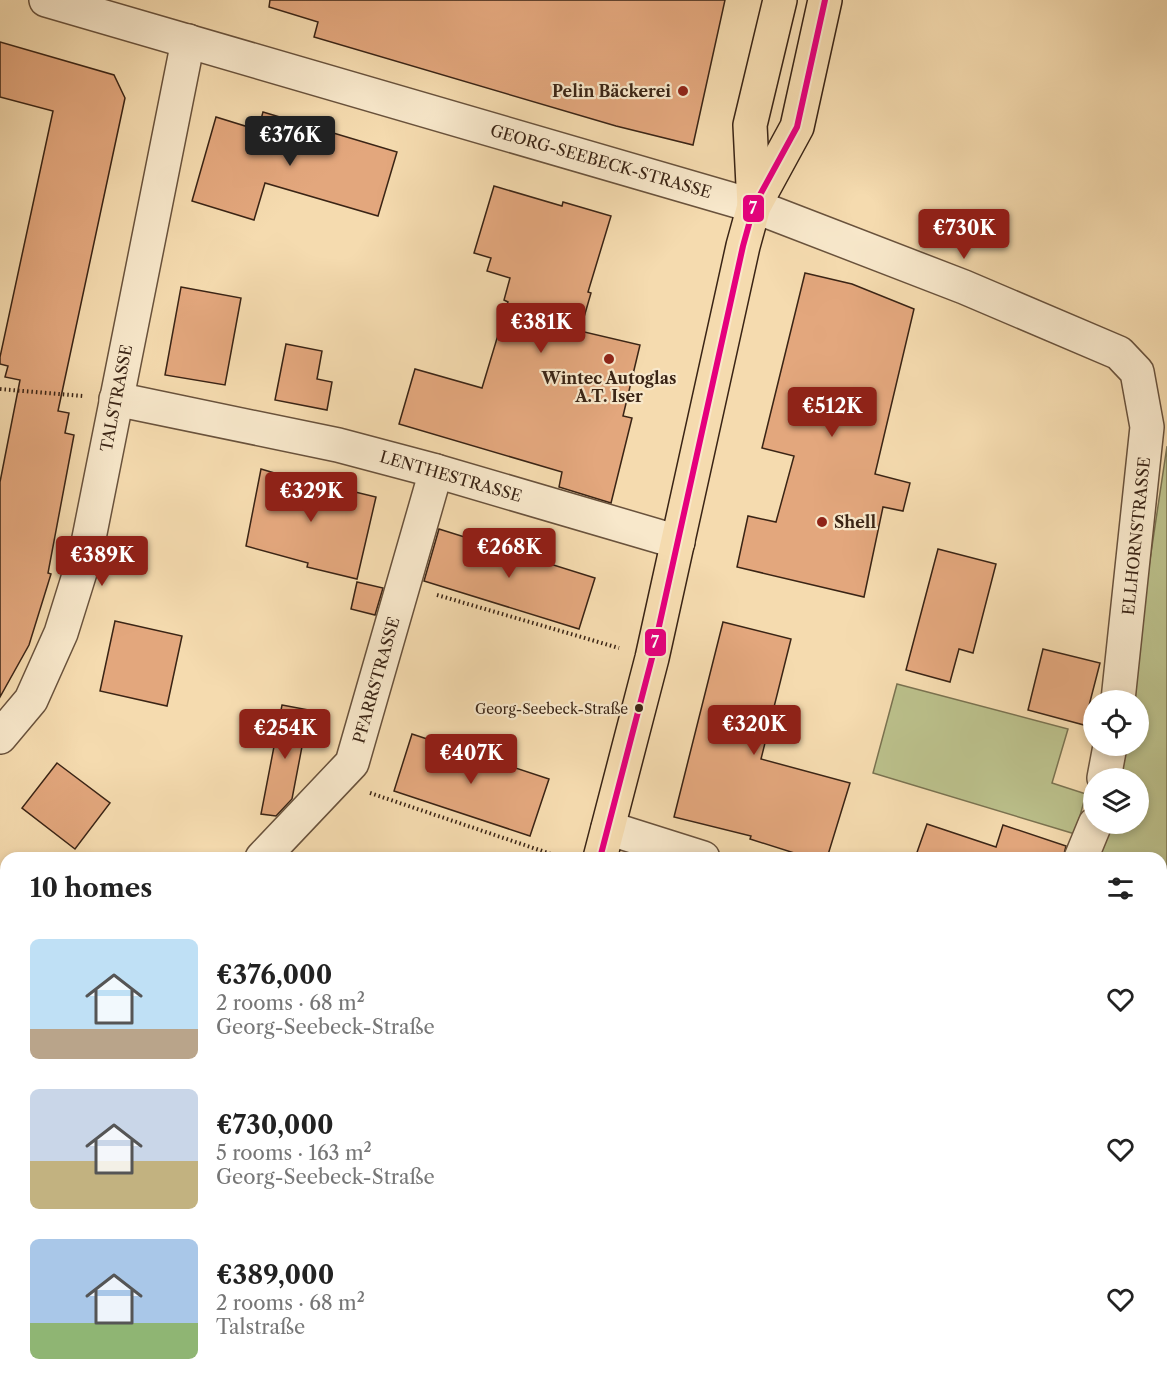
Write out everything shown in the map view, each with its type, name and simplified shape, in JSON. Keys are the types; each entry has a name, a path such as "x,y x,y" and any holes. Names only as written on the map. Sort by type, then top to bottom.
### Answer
{"main road":[{"path":"754,206 750,125 780,0"},
{"path":"604,843 652,658 754,206 798,127 825,0"}],"street":[{"name":"GEORG-SEEBECK-STRASSE","path":"45,0 754,206 953,283 1119,353 1137,372"},
{"name":"TALSTRASSE","path":"0,737 31,700 61,633 86,553 188,41"},
{"name":"ELLHORNSTRASSE","path":"1119,690 1147,427 1137,372"},
{"name":"LENTHESTRASSE","path":"116,399 338,445 436,471 678,542"},
{"name":"PFARRSTRASSE","path":"268,852 352,763 436,471"},
{"path":"1083,852 1091,834"},
{"path":"604,843 663,852"}],"path":[{"path":"0,389 116,399"},
{"path":"403,585 652,658"},
{"path":"335,782 545,852"}],"green space":[{"path":"1167,446 1167,852 1097,852 1102,834 1149,834 1149,768 1116,768 1118,756 1149,756 1149,690 1130,690"},
{"path":"897,684 1068,729 1052,783 1083,793 1083,805 1075,834 873,773"}],"building":[{"path":"270,0 725,0 693,145 616,126 314,37 318,22 269,7"},
{"path":"0,42 114,75 125,98 58,411 69,413 65,433 74,435 48,573 51,574 29,645 0,697 0,482 20,380 5,377 8,366 0,364 0,357 53,111 0,97"},
{"path":"263,112 397,152 378,216 265,183 254,220 192,201 216,117 258,130"},
{"path":"494,186 562,206 563,202 611,216 588,292 591,293 580,331 640,345 623,416 632,418 611,503 559,487 562,472 399,424 415,369 482,388 508,302 504,300 510,278 487,271 491,258 474,253"},
{"path":"805,273 852,284 914,309 875,474 910,483 903,511 883,507 864,597 737,567 748,516 776,522 794,456 762,448"},
{"path":"181,287 241,298 225,385 165,375"},
{"path":"286,344 322,351 317,379 332,382 327,410 275,400"},
{"path":"261,469 325,488 326,485 376,497 357,579 307,567 308,563 246,546"},
{"path":"439,529 595,578 579,629 424,581"},
{"path":"938,549 996,564 973,653 959,649 950,682 906,670"},
{"path":"357,582 383,588 375,615 351,609"},
{"path":"115,621 182,636 167,706 100,691"},
{"path":"723,622 791,639 761,759 850,783 829,852 791,852 750,839 751,836 674,817"},
{"path":"1043,649 1100,663 1093,690 1083,690 1083,725 1028,710"},
{"path":"282,705 309,710 292,799 276,816 261,814"},
{"path":"412,734 549,779 530,836 394,791"},
{"path":"57,763 110,803 75,849 22,808"},
{"path":"927,824 996,847 1003,825 1066,846 1064,852 917,852"}],"transit line":[{"name":"7","path":"602,852 652,658 743,246 754,206 797,127 825,0"}],"place":[{"name":"Pelin Bäckerei","path":"683,91"},
{"name":"Wintec Autoglas A.T. Iser","path":"609,359"},
{"name":"Shell","path":"822,522"},
{"name":"Georg-Seebeck-Straße","path":"639,708"}]}
